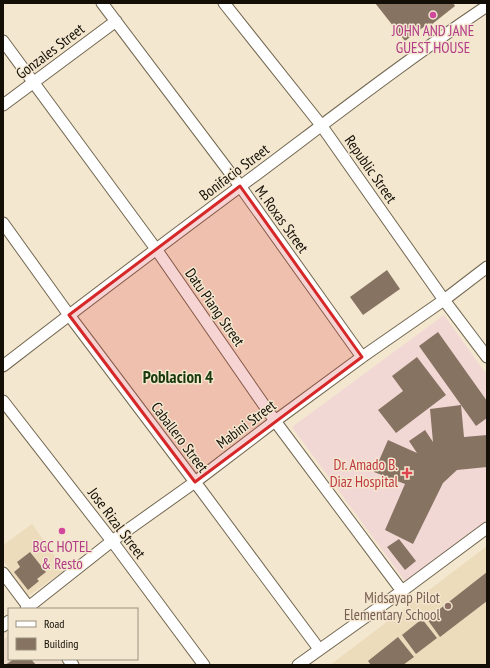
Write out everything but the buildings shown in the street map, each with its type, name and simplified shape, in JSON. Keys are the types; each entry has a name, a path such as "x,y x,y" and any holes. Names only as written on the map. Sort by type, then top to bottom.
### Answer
{"street":[{"name":"M. Roxas Street","path":"102,3 240,186 362,357"},
{"name":"Republic Street","path":"224,3 322,125 444,300 487,357"},
{"name":"Bonifacio Street","path":"3,366 411,58 487,6"},
{"name":"Gonzales Street","path":"3,106 116,21"},
{"name":"Datu Piang Street","path":"3,41 156,249 275,421 402,591"},
{"name":"Caballero Street","path":"3,222 69,315 319,649"},
{"name":"Mabini Street","path":"28,608 112,541 195,482 275,421 362,357 444,300 487,267"},
{"name":"Jose Rizal Street","path":"3,401 112,541 204,665"},
{"path":"298,665 487,528"},
{"path":"3,573 28,608"}],"highlighted area":[{"path":"240,186 362,357 195,482 69,315"}],"shaded area":[{"name":"Dr. Amado B. Diaz Hospital","path":"444,315 487,375 487,520 405,581 292,427"},
{"path":"32,524 65,570 28,596 3,560 3,545"},
{"name":"Midsayap Pilot Elementary School","path":"487,546 487,665 330,665"},
{"path":"8,636 8,660 63,660 67,665 3,665 3,640"}],"place":[{"name":"JOHN AND JANE GUEST HOUSE","path":"433,15"},
{"name":"Dr. Amado B. Diaz Hospital","path":"407,473"},
{"name":"BGC HOTEL & Resto","path":"62,531"},
{"name":"Midsayap Pilot Elementary School","path":"448,606"}],"district":[{"name":"Poblacion 4","path":"178,377"}]}
